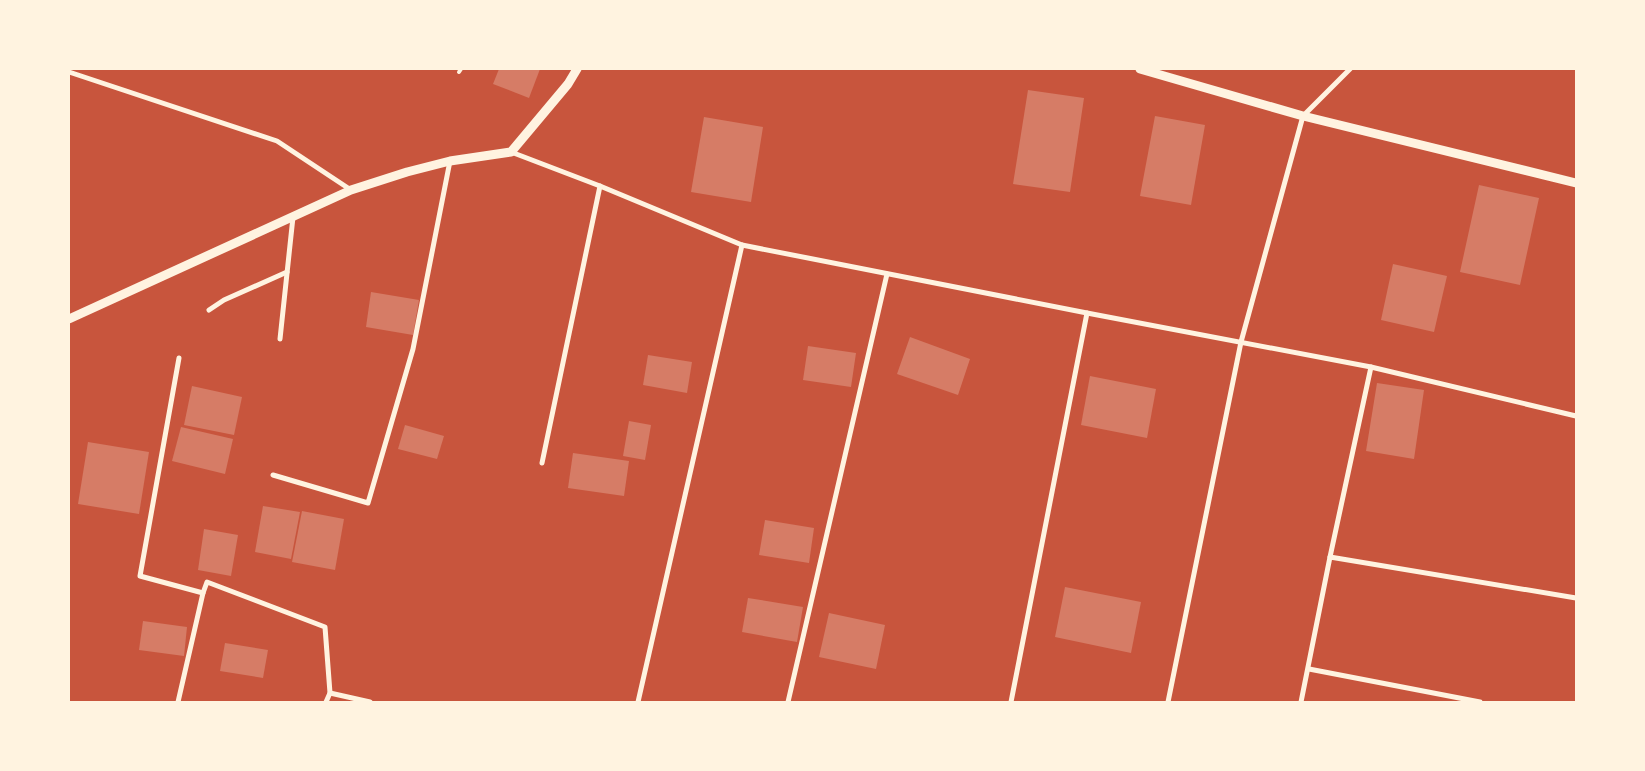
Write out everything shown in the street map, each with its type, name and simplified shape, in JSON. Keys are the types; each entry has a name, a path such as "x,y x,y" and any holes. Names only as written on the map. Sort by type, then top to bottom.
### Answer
{"street":[{"path":"511,152 568,84 577,69"},
{"path":"1140,69 1304,116 1576,183"},
{"path":"1168,702 1241,342 1304,116 1350,69"},
{"path":"69,72 277,142 351,190"},
{"path":"69,318 351,190 407,172 450,161 511,152 600,186 742,245 1371,367 1576,416"},
{"path":"273,475 368,503 413,349 450,161"},
{"path":"542,463 600,186"},
{"path":"280,340 293,216"},
{"path":"638,702 742,245"},
{"path":"209,310 224,300 287,272"},
{"path":"788,702 887,274"},
{"path":"1011,702 1087,313"},
{"path":"179,358 140,576 204,593"},
{"path":"1302,702 1330,557 1371,367"},
{"path":"1330,557 1576,598"},
{"path":"178,702 208,582 325,627 330,693 326,702"},
{"path":"1309,669 1480,702"},
{"path":"330,693 370,702"}],"building":[{"path":"499,69 540,69 529,98 493,84"},
{"path":"1028,90 1084,98 1070,192 1013,184"},
{"path":"1155,116 1205,125 1191,205 1140,196"},
{"path":"704,117 763,127 751,202 691,192"},
{"path":"1479,185 1539,198 1520,285 1460,272"},
{"path":"1393,264 1447,276 1434,332 1381,320"},
{"path":"371,292 419,300 413,335 366,327"},
{"path":"910,337 970,359 958,395 897,374"},
{"path":"808,346 856,353 851,387 803,380"},
{"path":"648,355 692,362 687,393 643,385"},
{"path":"1090,376 1156,389 1147,438 1081,425"},
{"path":"1377,383 1424,390 1414,459 1366,451"},
{"path":"192,386 242,397 234,435 184,425"},
{"path":"629,421 651,425 645,460 623,456"},
{"path":"405,425 444,436 437,459 398,449"},
{"path":"181,427 233,439 225,474 172,461"},
{"path":"88,442 149,452 139,514 78,504"},
{"path":"573,453 629,461 624,496 568,488"},
{"path":"263,506 300,512 291,559 255,552"},
{"path":"302,511 344,519 335,570 292,562"},
{"path":"765,520 814,528 809,563 759,555"},
{"path":"204,529 238,535 231,576 198,570"},
{"path":"1065,587 1141,602 1131,653 1055,637"},
{"path":"748,598 803,607 797,642 742,632"},
{"path":"829,613 885,625 876,669 819,657"},
{"path":"143,621 187,627 184,656 139,650"},
{"path":"225,643 268,650 263,678 220,671"}]}
